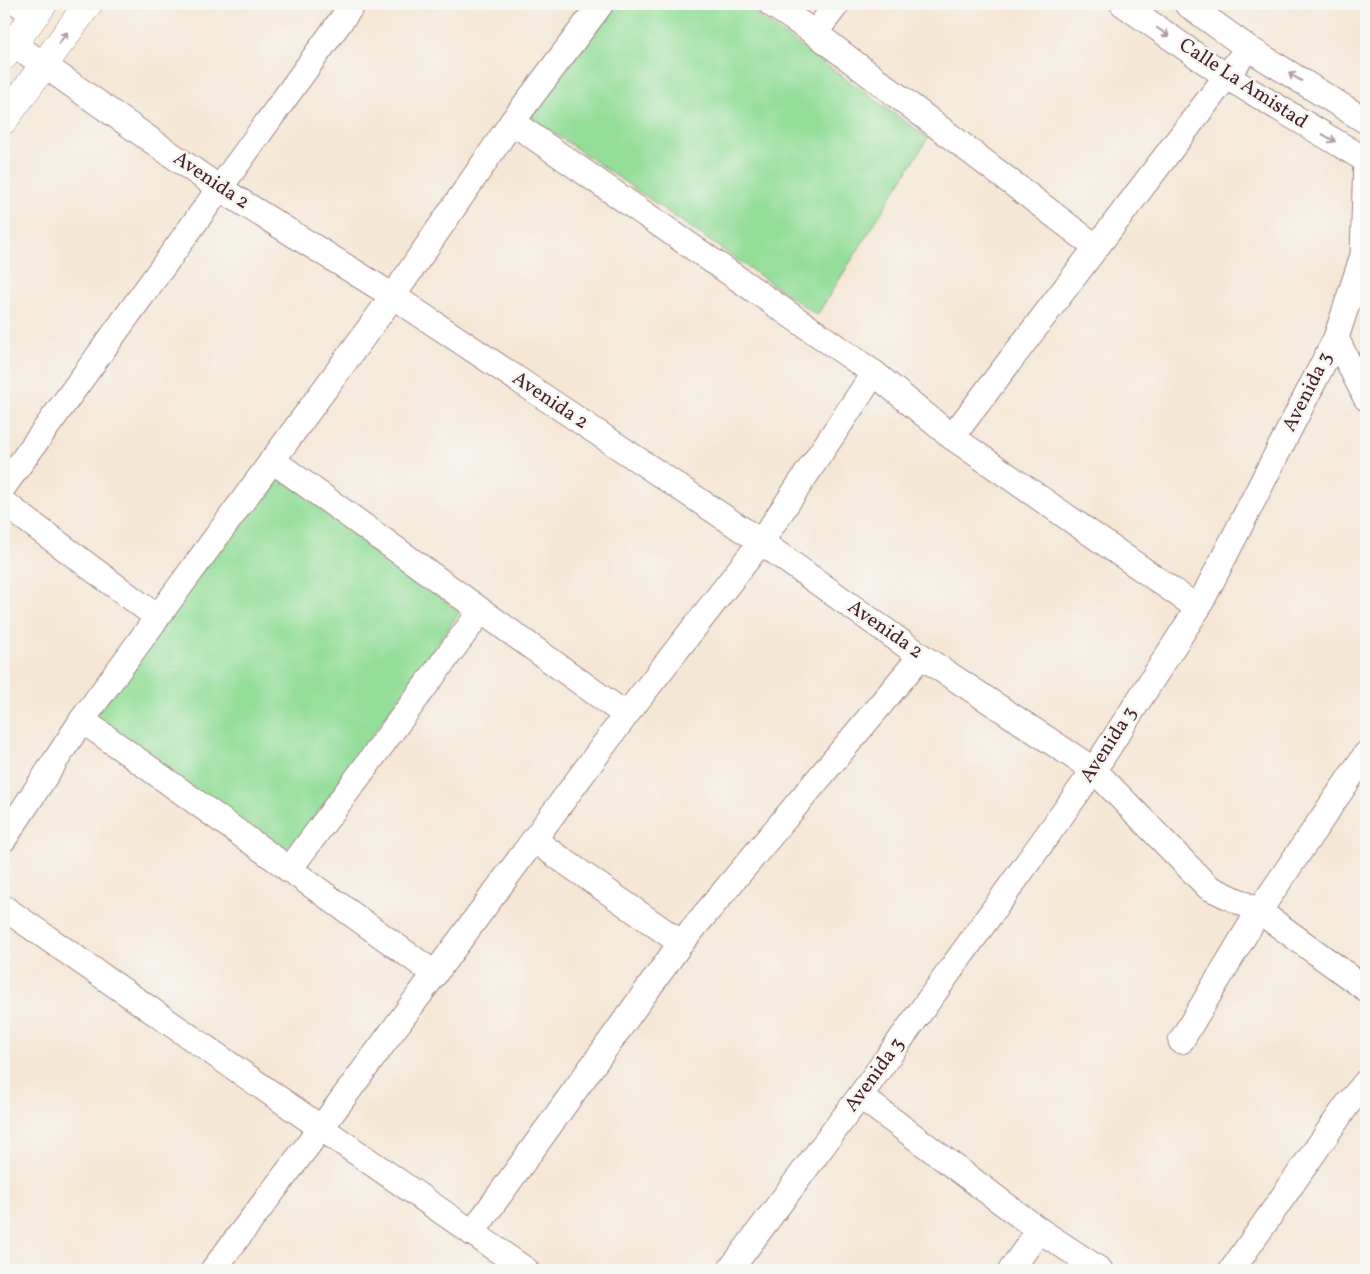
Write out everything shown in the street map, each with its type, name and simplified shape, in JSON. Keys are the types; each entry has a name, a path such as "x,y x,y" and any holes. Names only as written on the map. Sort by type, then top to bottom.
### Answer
{"main road":[{"path":"4,120 88,4"},
{"path":"7,46 32,7"}],"street":[{"path":"4,486 353,4"},
{"path":"4,839 82,720 393,296 512,122 601,4"},
{"path":"771,4 815,34 1096,247"},
{"path":"815,34 838,4"},
{"name":"Calle La Amistad","path":"1123,4 1228,77 1366,160"},
{"name":"Calle La Amistad","path":"1187,4 1248,48 1366,121"},
{"name":"Avenida 2","path":"7,46 44,65 219,188 393,296 761,542 922,656 1094,770 1208,887 1259,911 1366,989"},
{"path":"952,437 1228,77 1248,48"},
{"path":"512,122 874,373 952,437 1198,608"},
{"name":"Avenida 3","path":"730,1270 860,1096 1094,770 1198,608 1336,338 1364,255 1366,160"},
{"path":"1336,338 1366,354"},
{"path":"1336,338 1366,398"},
{"path":"213,1270 321,1128 626,715 761,542 874,373"},
{"path":"272,460 626,715"},
{"path":"4,503 157,617"},
{"path":"289,870 481,611"},
{"path":"472,1233 681,943 922,656"},
{"path":"82,720 435,974"},
{"path":"1181,1041 1259,911 1366,754"},
{"path":"534,840 681,943"},
{"path":"4,908 526,1270"},
{"path":"1240,1268 1347,1105 1366,1082"},
{"path":"860,1096 1039,1230 1100,1270"},
{"path":"1011,1270 1039,1230"}],"green space":[{"path":"615,4 742,4 928,138 817,315 531,117"},
{"path":"274,472 460,612 287,855 95,717"}]}
